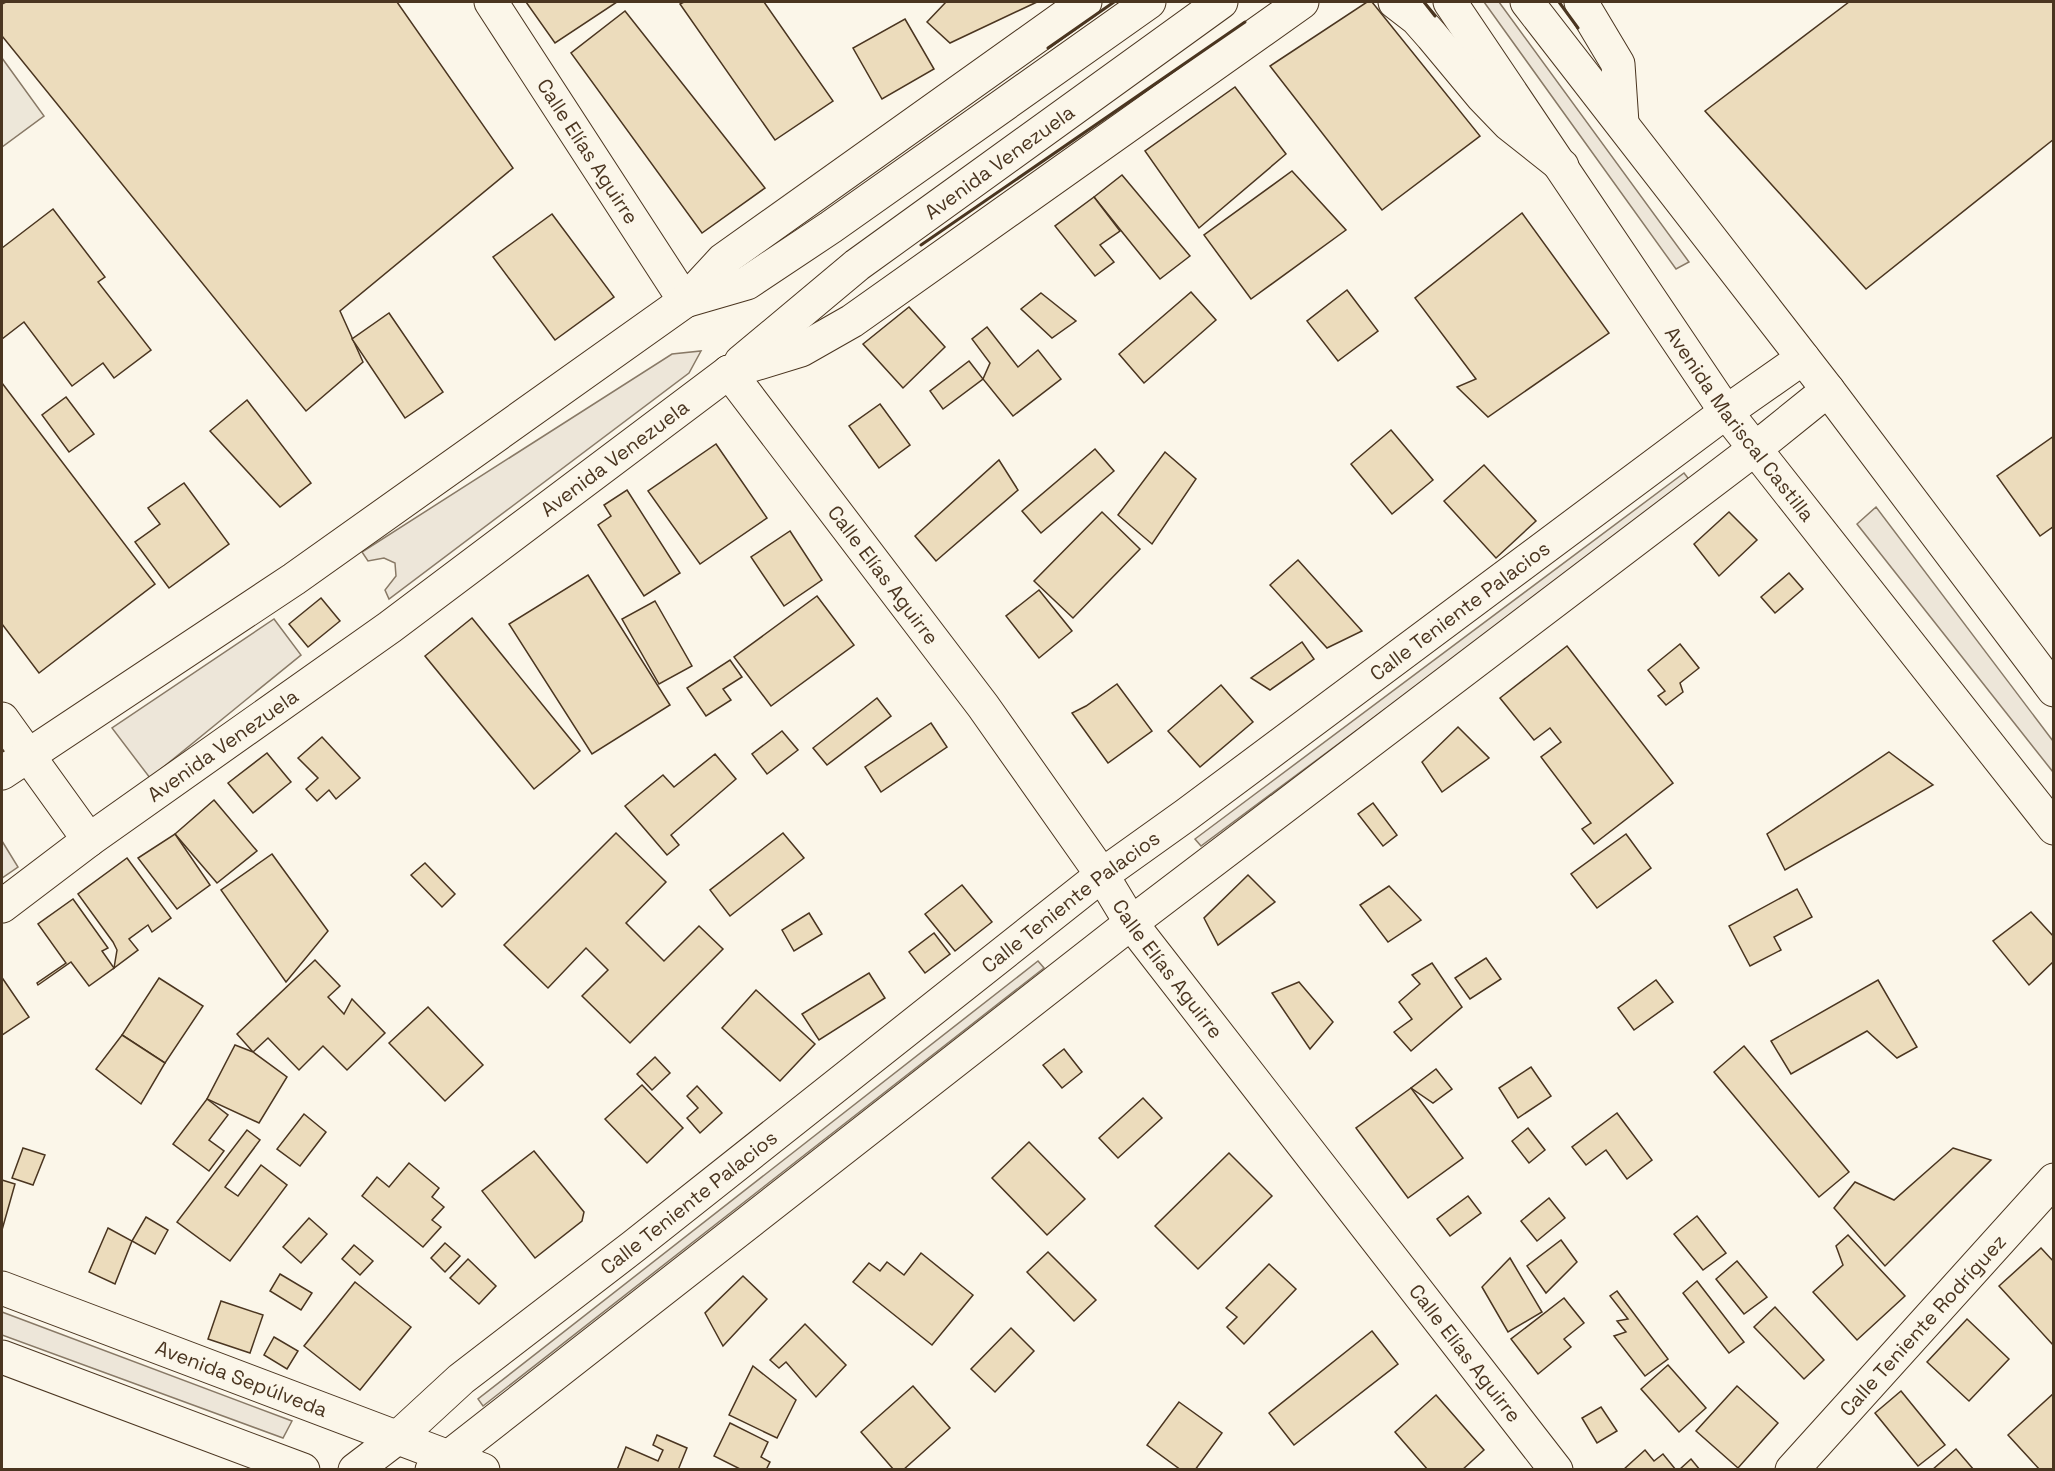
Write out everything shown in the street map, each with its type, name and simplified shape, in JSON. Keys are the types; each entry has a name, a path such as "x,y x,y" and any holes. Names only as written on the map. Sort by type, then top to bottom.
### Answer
{"main road":[{"name":"Calle Elías Aguirre","path":"491,2 685,301"},
{"path":"2,773 294,579 685,301 723,260 1085,2"},
{"path":"685,301 747,283 831,227 1149,2"},
{"name":"Avenida Venezuela","path":"2,906 89,840 390,627 729,372 857,265 1221,2"},
{"path":"729,372 801,350 852,321 1302,2"},
{"path":"1395,2 1425,27 1482,96 1509,124 1562,166"},
{"name":"Avenida Mariscal Castilla","path":"1450,2 1726,412 2054,828"},
{"path":"1527,2 1828,390 2054,690"},
{"path":"1581,2 1618,64 1622,123"},
{"name":"Calle Teniente Palacios","path":"356,1470 397,1438 461,1379 634,1246 1102,875 1186,815 1726,412 1803,358"},
{"name":"Calle Elías Aguirre","path":"729,372 983,706 1102,875 1131,923 1556,1470"},
{"path":"440,1463 1131,923 1756,448 1828,390"},
{"path":"2,719 89,840"},
{"name":"Calle Teniente Rodríguez","path":"1792,1470 2054,1180"},
{"name":"Avenida Sepúlveda","path":"2,1288 397,1438 440,1463 483,1470"},
{"path":"2,1356 303,1470"}],"shaded area":[{"path":"1484,2 1499,2 1689,262 1676,269"},
{"path":"2,58 44,116 2,147"},
{"path":"701,351 689,373 389,599 385,590 396,576 395,563 384,558 368,561 362,552 672,354"},
{"path":"1684,473 1691,482 1201,846 1195,839"},
{"path":"1876,507 2053,741 2053,772 1857,524"},
{"path":"274,619 301,655 150,778 112,728"},
{"path":"2,841 18,867 2,878"},
{"path":"1038,961 1044,968 483,1406 478,1399"},
{"path":"2,1312 292,1421 283,1438 2,1335"}],"building":[{"path":"6,2 397,2 513,168 340,311 363,362 306,411 2,36 2,4"},
{"path":"526,2 617,2 555,43"},
{"path":"684,2 764,2 833,101 775,140 680,4"},
{"path":"946,2 1037,2 950,43 927,22"},
{"path":"1367,2 1372,2 1480,136 1382,210 1270,66"},
{"path":"1849,2 2054,2 2054,139 1866,289 1705,111"},
{"path":"625,11 765,188 702,233 571,53"},
{"path":"905,19 934,69 882,99 853,48"},
{"path":"1235,87 1286,154 1199,228 1145,151"},
{"path":"1292,171 1346,230 1251,299 1204,235"},
{"path":"1122,175 1190,256 1160,279 1094,197"},
{"path":"1094,197 1120,231 1100,245 1114,262 1095,276 1055,226"},
{"path":"53,209 105,277 98,282 151,350 114,378 103,363 72,386 24,322 2,339 2,248"},
{"path":"1522,213 1609,333 1488,417 1457,387 1476,379 1415,298"},
{"path":"552,214 614,297 555,340 493,257"},
{"path":"1347,290 1378,331 1338,361 1307,321"},
{"path":"1191,292 1216,320 1144,383 1119,354"},
{"path":"1041,293 1076,321 1052,338 1021,309"},
{"path":"909,307 945,347 903,388 863,344"},
{"path":"389,313 443,392 405,418 352,339"},
{"path":"987,327 1018,367 1038,350 1061,379 1013,416 983,379 990,363 972,339"},
{"path":"969,361 983,379 943,409 930,391"},
{"path":"2,383 155,584 39,673 2,624"},
{"path":"66,397 94,434 69,452 42,415"},
{"path":"247,400 311,483 280,507 210,431"},
{"path":"880,404 910,445 879,468 849,426"},
{"path":"1391,430 1433,480 1392,514 1351,464"},
{"path":"2054,436 2054,526 2040,536 1997,476"},
{"path":"716,444 767,518 700,564 648,491"},
{"path":"1095,449 1114,471 1041,533 1022,511"},
{"path":"1165,452 1196,479 1152,544 1118,515"},
{"path":"999,460 1018,490 936,561 915,536"},
{"path":"1484,465 1536,521 1496,558 1444,501"},
{"path":"184,483 229,544 169,588 135,542 160,524 148,508"},
{"path":"627,490 680,573 644,596 598,525 611,516 604,505"},
{"path":"1102,512 1140,549 1073,618 1034,581"},
{"path":"1729,512 1757,540 1719,576 1694,544"},
{"path":"790,531 822,580 784,606 751,557"},
{"path":"1298,560 1362,631 1327,648 1270,585"},
{"path":"1789,573 1803,589 1775,613 1761,597"},
{"path":"588,575 670,705 592,754 509,624"},
{"path":"1039,590 1072,631 1039,658 1006,616"},
{"path":"817,596 854,645 771,706 734,657"},
{"path":"321,598 340,621 308,647 289,624"},
{"path":"655,601 692,666 659,684 622,619"},
{"path":"472,618 580,751 534,789 425,656"},
{"path":"1302,642 1314,659 1270,690 1251,678"},
{"path":"1680,644 1699,668 1680,683 1683,692 1666,705 1658,696 1665,691 1648,670"},
{"path":"1567,646 1673,783 1594,844 1582,829 1591,823 1541,757 1561,742 1550,728 1534,740 1500,698"},
{"path":"730,660 742,677 723,689 731,700 706,716 687,688"},
{"path":"1117,684 1152,731 1108,763 1072,713"},
{"path":"1221,685 1253,722 1200,767 1168,731"},
{"path":"877,698 891,716 827,765 813,748"},
{"path":"931,723 947,747 881,792 865,767"},
{"path":"1458,727 1489,758 1442,792 1422,762"},
{"path":"782,731 798,750 767,774 752,754"},
{"path":"322,737 360,778 336,799 329,790 317,801 306,789 318,778 298,758"},
{"path":"1889,752 1933,785 1785,870 1767,834"},
{"path":"267,753 291,782 253,813 228,783"},
{"path":"715,754 736,779 671,835 679,845 667,855 625,806 663,775 674,787"},
{"path":"214,800 257,851 217,883 175,834"},
{"path":"1373,803 1397,835 1383,846 1358,814"},
{"path":"616,833 666,882 626,923 664,961 699,926 723,949 630,1043 582,996 608,970 586,948 548,988 504,945"},
{"path":"783,833 804,858 730,916 710,890"},
{"path":"175,834 210,885 177,909 138,858"},
{"path":"1626,834 1651,868 1597,908 1571,874"},
{"path":"272,854 328,931 286,982 221,890"},
{"path":"127,858 171,918 152,932 148,925 129,939 138,950 114,968 117,950 78,894"},
{"path":"425,863 455,894 442,907 411,875"},
{"path":"1248,875 1275,902 1218,945 1204,918"},
{"path":"962,885 992,922 955,951 925,914"},
{"path":"1389,886 1421,920 1388,942 1360,905"},
{"path":"1797,889 1812,917 1774,937 1781,950 1750,966 1729,926"},
{"path":"73,899 108,948 102,951 114,968 89,986 71,962 38,985 37,983 66,963 38,924"},
{"path":"2031,912 2054,937 2054,961 2029,985 1993,941"},
{"path":"809,913 822,934 794,951 782,930"},
{"path":"934,933 950,954 925,973 909,952"},
{"path":"1486,958 1501,979 1470,999 1455,978"},
{"path":"315,960 340,986 328,997 344,1014 352,999 385,1033 347,1070 323,1046 299,1070 268,1038 253,1052 237,1034"},
{"path":"1432,963 1462,1007 1411,1051 1394,1032 1412,1019 1399,1002 1420,984 1412,975"},
{"path":"869,973 885,998 819,1040 802,1014"},
{"path":"159,978 203,1006 165,1063 122,1035"},
{"path":"2,980 29,1017 2,1035"},
{"path":"1656,980 1673,1002 1634,1030 1618,1008"},
{"path":"1878,980 1917,1047 1897,1058 1867,1031 1791,1074 1771,1041"},
{"path":"1299,982 1333,1022 1310,1049 1272,993"},
{"path":"756,990 815,1044 780,1081 722,1028"},
{"path":"428,1007 483,1065 445,1101 389,1043"},
{"path":"122,1035 165,1063 141,1104 96,1069"},
{"path":"235,1045 253,1052 287,1077 259,1123 207,1099"},
{"path":"1744,1046 1849,1172 1819,1197 1714,1072"},
{"path":"1064,1049 1082,1072 1062,1088 1043,1065"},
{"path":"655,1057 670,1073 652,1090 637,1074"},
{"path":"1531,1067 1551,1096 1518,1118 1499,1088"},
{"path":"1436,1069 1452,1089 1433,1103 1411,1088"},
{"path":"642,1085 683,1128 647,1163 605,1119"},
{"path":"697,1086 722,1113 700,1133 687,1118 698,1108 687,1096"},
{"path":"1411,1088 1463,1158 1408,1198 1356,1128"},
{"path":"1143,1098 1162,1118 1118,1158 1099,1138"},
{"path":"207,1099 228,1115 209,1140 224,1151 209,1171 173,1144"},
{"path":"1617,1113 1652,1160 1627,1179 1606,1150 1586,1165 1572,1147"},
{"path":"304,1114 326,1132 300,1166 277,1149"},
{"path":"1528,1128 1545,1150 1529,1163 1512,1141"},
{"path":"247,1130 260,1140 225,1187 238,1196 261,1165 287,1185 230,1261 177,1222"},
{"path":"1029,1142 1085,1199 1047,1235 992,1178"},
{"path":"23,1148 45,1155 33,1185 12,1178"},
{"path":"1953,1148 1991,1160 1885,1266 1834,1208 1855,1182 1894,1200"},
{"path":"534,1151 584,1212 582,1221 535,1258 482,1191"},
{"path":"1229,1153 1272,1196 1198,1269 1155,1226"},
{"path":"409,1163 439,1188 432,1197 444,1207 432,1220 441,1227 423,1247 362,1196 377,1177 389,1187"},
{"path":"2,1180 15,1184 2,1230"},
{"path":"1468,1196 1481,1213 1450,1236 1437,1219"},
{"path":"1549,1198 1565,1218 1537,1241 1521,1221"},
{"path":"1697,1216 1726,1253 1703,1270 1674,1234"},
{"path":"146,1217 168,1230 155,1254 132,1241"},
{"path":"309,1218 327,1234 301,1263 283,1247"},
{"path":"108,1228 132,1241 115,1284 89,1272"},
{"path":"1848,1235 1905,1296 1857,1340 1813,1292 1843,1265 1836,1246"},
{"path":"1561,1240 1577,1262 1546,1293 1527,1266"},
{"path":"445,1243 460,1256 445,1272 431,1258"},
{"path":"354,1245 373,1261 360,1275 342,1259"},
{"path":"2041,1248 2054,1262 2054,1346 1999,1286"},
{"path":"1048,1252 1096,1300 1074,1321 1027,1272"},
{"path":"921,1253 973,1295 932,1345 853,1282 869,1263 880,1271 887,1262 904,1275"},
{"path":"1510,1258 1542,1312 1508,1332 1482,1287"},
{"path":"468,1259 496,1286 479,1304 450,1278"},
{"path":"1737,1261 1767,1297 1744,1314 1716,1279"},
{"path":"1269,1264 1296,1289 1244,1344 1227,1327 1237,1317 1226,1308"},
{"path":"280,1274 312,1293 301,1310 270,1291"},
{"path":"743,1276 767,1299 723,1346 705,1313"},
{"path":"1697,1281 1744,1342 1729,1353 1683,1293"},
{"path":"355,1282 411,1327 360,1390 304,1346"},
{"path":"1617,1291 1668,1359 1645,1376 1614,1336 1626,1332 1617,1321 1628,1319 1610,1296"},
{"path":"1564,1298 1584,1323 1564,1339 1571,1347 1538,1374 1511,1339"},
{"path":"221,1301 263,1315 250,1353 208,1339"},
{"path":"1775,1307 1824,1360 1804,1379 1754,1327"},
{"path":"1967,1319 2009,1359 1969,1401 1927,1362"},
{"path":"805,1324 846,1365 816,1397 786,1362 779,1368 770,1360"},
{"path":"1011,1328 1034,1351 995,1392 971,1369"},
{"path":"1372,1331 1398,1364 1294,1445 1269,1413"},
{"path":"274,1337 298,1351 287,1369 264,1355"},
{"path":"1668,1365 1706,1408 1679,1432 1641,1389"},
{"path":"753,1366 796,1400 777,1438 729,1415"},
{"path":"913,1386 950,1428 903,1470 894,1470 861,1432"},
{"path":"1737,1386 1778,1423 1738,1468 1696,1431"},
{"path":"1901,1391 1945,1445 1918,1466 1875,1413"},
{"path":"2054,1393 2054,1470 2040,1470 2008,1435"},
{"path":"1436,1395 1484,1450 1462,1470 1428,1470 1395,1432"},
{"path":"1179,1402 1222,1433 1195,1470 1181,1470 1147,1445"},
{"path":"1601,1407 1617,1431 1597,1443 1582,1418"},
{"path":"730,1423 768,1442 761,1457 770,1462 766,1470 742,1470 714,1456"},
{"path":"657,1435 687,1448 678,1470 617,1470 626,1447 658,1461 663,1450 653,1445"},
{"path":"1956,1449 1974,1470 1932,1470"},
{"path":"1645,1450 1654,1461 1663,1454 1676,1470 1623,1470"},
{"path":"1691,1459 1700,1470 1679,1470"}],"wall":[{"path":"1048,48 1114,2"},
{"path":"1424,2 1435,16"},
{"path":"1559,2 1578,28"},
{"path":"921,245 1245,22"}]}
